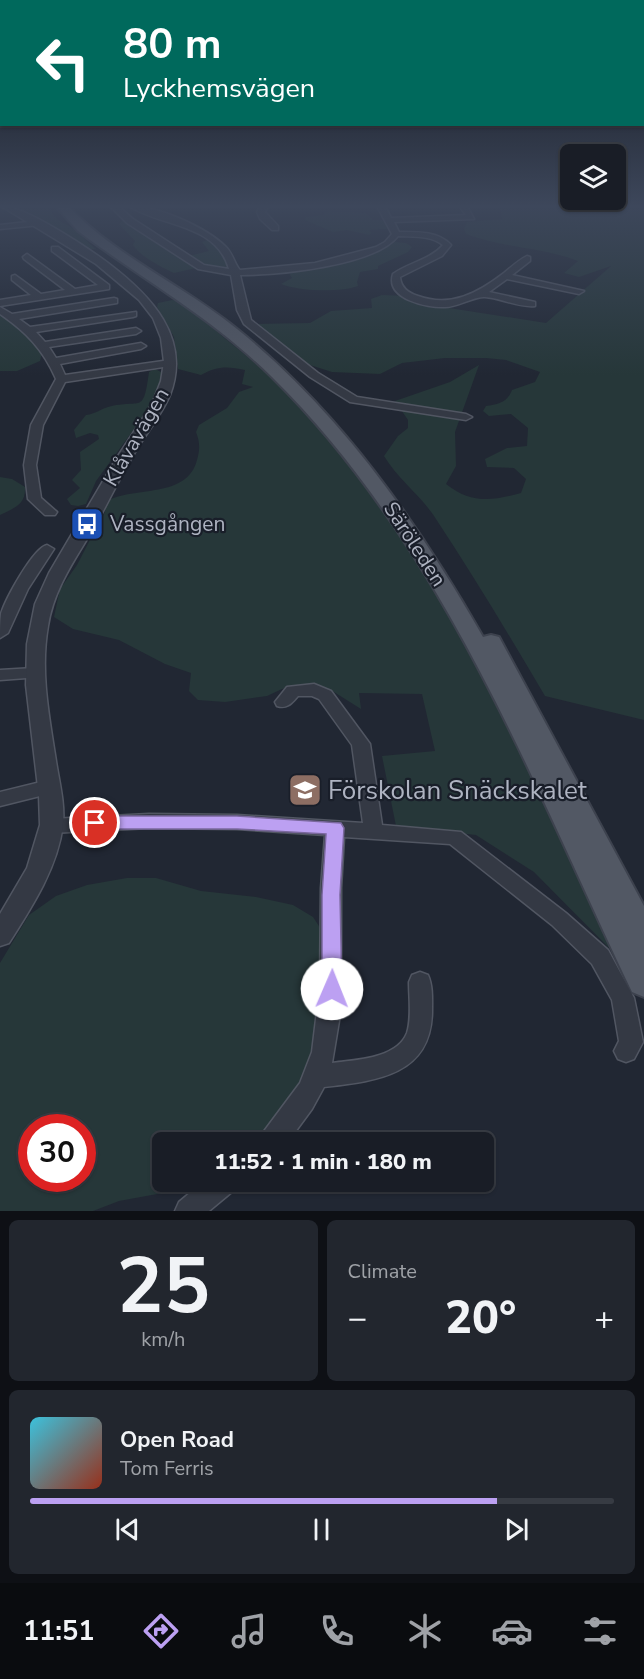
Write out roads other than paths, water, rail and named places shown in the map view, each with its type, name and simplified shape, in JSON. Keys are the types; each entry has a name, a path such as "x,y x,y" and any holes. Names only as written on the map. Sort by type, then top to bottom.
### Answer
{"main road":[{"name":"Säröleden","path":"133,263 186,298 254,351 346,447 384,497 428,559 474,641 535,759 644,982"},
{"name":"Säröleden","path":"143,263 207,304 269,354 301,384 359,446 401,498 466,597 507,671 644,937"}],"street":[{"path":"34,263 73,292"},
{"path":"0,303 106,287 73,263"},
{"name":"Klåvavägen","path":"0,935 35,876 46,849 51,826 49,787 34,673 38,630 49,591 119,466 162,398 170,363 165,330 147,300 121,278 97,263"},
{"path":"194,263 211,270 235,272 322,263"},
{"path":"231,263 242,309 248,322 332,387 354,400 466,417"},
{"path":"421,263 396,276 396,283 402,292 422,301 438,304 464,302 481,293 522,263"},
{"path":"505,276 579,291"},
{"path":"15,278 39,297"},
{"path":"481,293 532,304"},
{"path":"10,317 114,301"},
{"path":"0,310 30,330 44,345 61,379 37,425 30,465 34,499 50,512"},
{"path":"30,330 133,314"},
{"path":"44,345 136,331"},
{"path":"54,362 141,346"},
{"path":"61,379 170,363"},
{"path":"0,633 18,591 33,566 47,549"},
{"path":"0,675 34,673"},
{"path":"283,702 293,691 314,690 325,695 349,725 361,744 373,830"},
{"path":"0,799 49,787"},
{"path":"51,826 149,821 237,822 454,837 559,919 600,957 613,977 622,998 631,1042 626,1051"},
{"path":"280,1132 317,1076 329,1018 332,989 331,895 335,828"},
{"path":"317,1076 378,1066 402,1057 410,1050 418,1033 420,982"},
{"path":"188,1211 212,1192"}],"place":[{"name":"Vassgången","path":"87,524"},
{"name":"Förskolan Snäckskalet","path":"305,790"}]}
